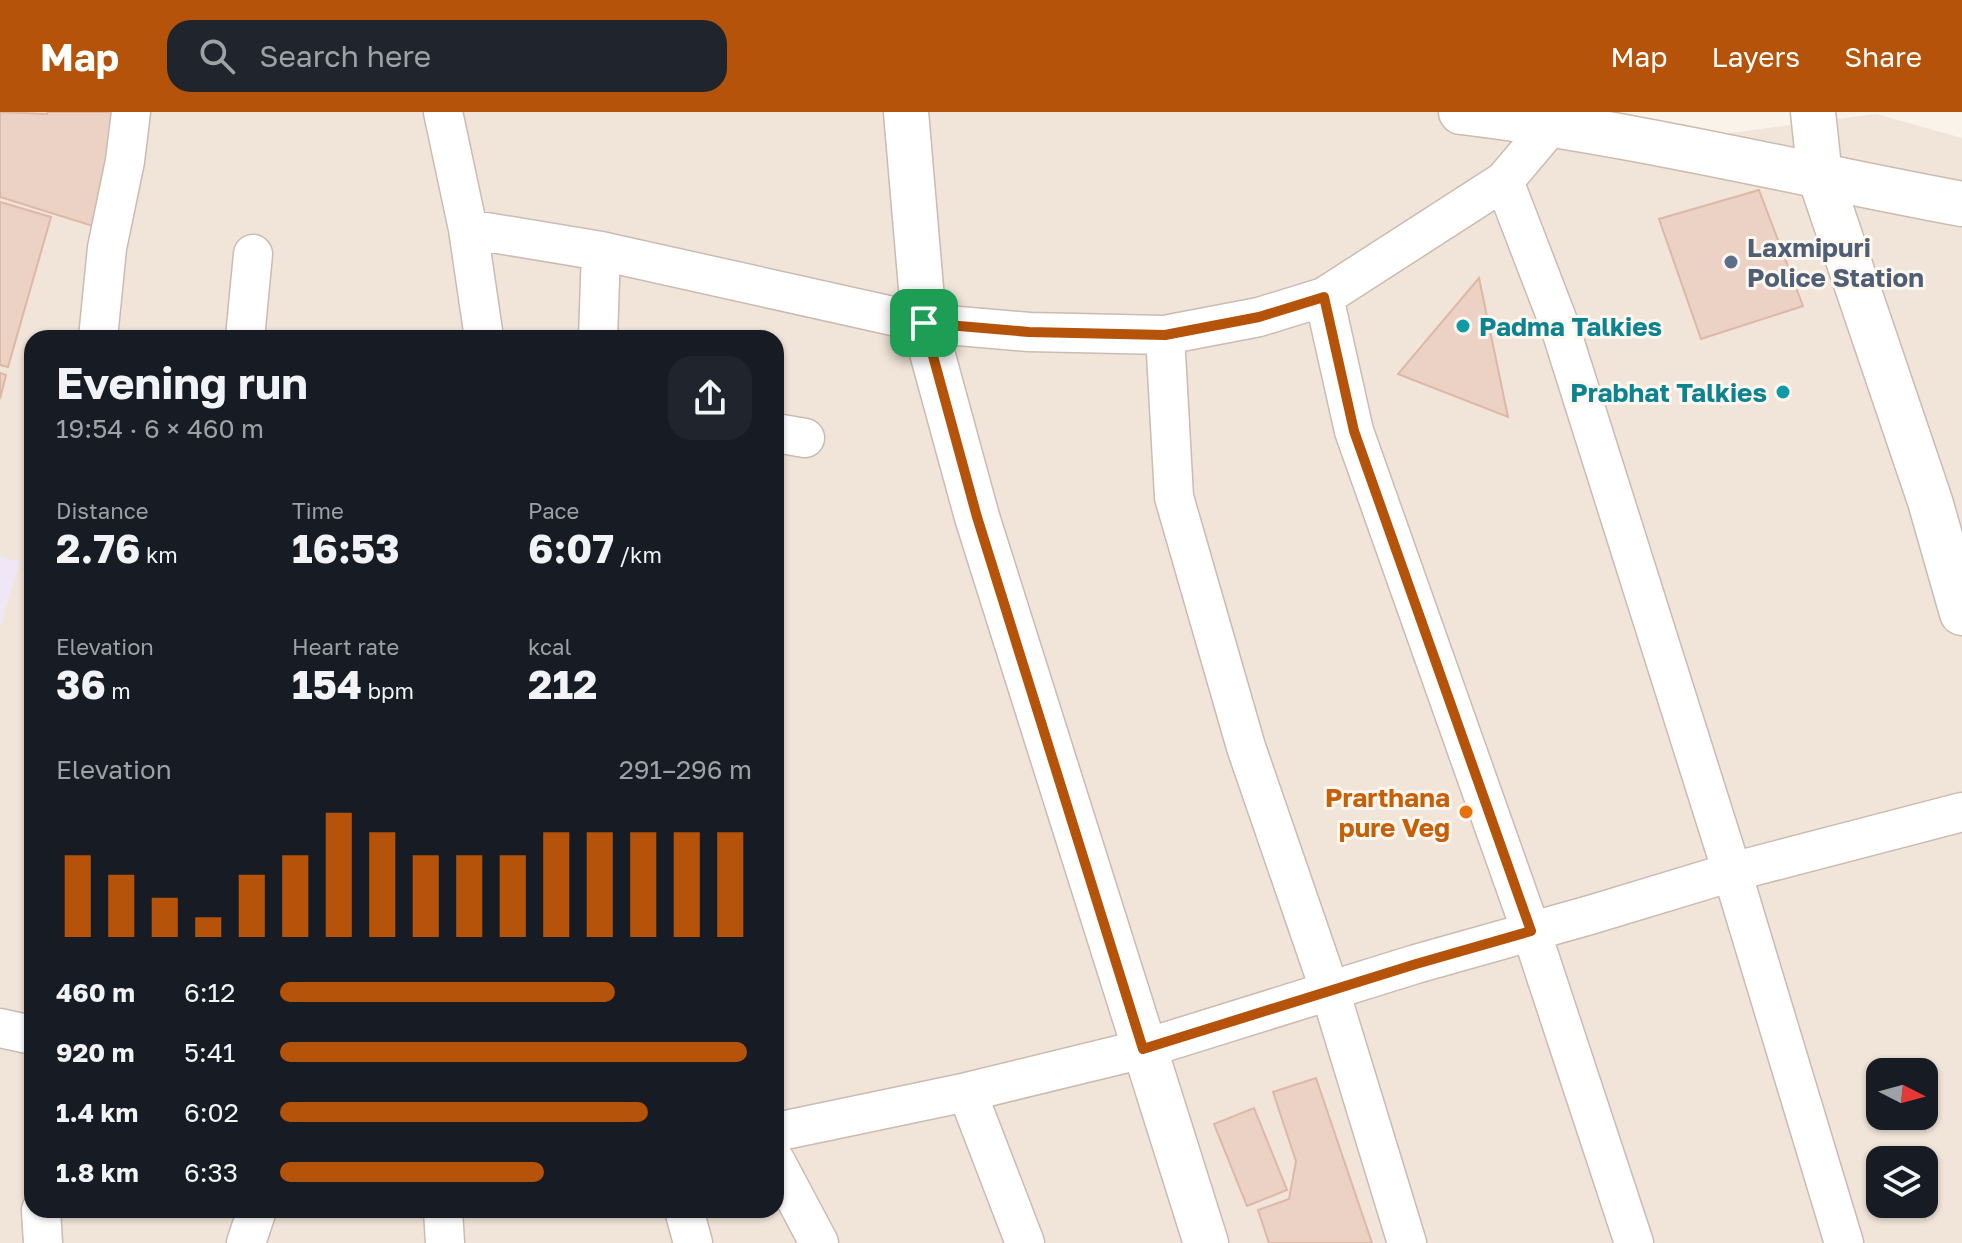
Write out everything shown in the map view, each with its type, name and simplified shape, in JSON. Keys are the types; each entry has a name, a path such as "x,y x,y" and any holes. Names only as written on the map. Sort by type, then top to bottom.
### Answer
{"street":[{"path":"99,330 107,248 125,161 131,112"},
{"path":"443,112 468,229 483,330"},
{"path":"906,112 924,323 977,517 1206,1243"},
{"path":"1461,112 1553,123 1660,142 1962,204"},
{"path":"1813,112 1820,177 1930,501 1962,613"},
{"path":"468,229 601,251 924,323 1029,332 1165,335 1259,317 1324,297 1504,181 1553,123"},
{"path":"1504,181 1559,324 1732,872 1844,1243"},
{"path":"598,330 601,251"},
{"path":"246,330 253,254"},
{"path":"1324,297 1354,431 1531,931 1634,1243"},
{"path":"1165,335 1174,497 1246,747 1330,991 1407,1243"},
{"path":"784,1130 967,1092 1143,1049 1732,872 1962,812"},
{"path":"0,1028 24,1033"},
{"path":"967,1092 1025,1243"},
{"path":"784,1177 819,1243"},
{"path":"41,1218 43,1243"},
{"path":"246,1243 254,1218"},
{"path":"443,1218 445,1243"},
{"path":"686,1218 693,1243"}],"shaded area":[{"path":"0,112 127,112 101,330 24,330 24,1218 34,1218 39,1243 0,1243"},
{"path":"131,112 1465,112 1660,142 1876,114 1962,138 1962,1243 43,1243 41,1218 784,1218 784,330 102,330"},
{"path":"0,556 20,562 0,628"}],"building":[{"path":"0,112 122,112 93,226 0,197"},
{"name":"Laxmipuri Police Station","path":"1759,190 1803,306 1701,339 1659,219"},
{"path":"0,202 51,217 8,367 0,365"},
{"name":"Padma Talkies","path":"1479,278 1508,417 1398,374"},
{"path":"0,373 6,375 0,399"},
{"path":"1316,1078 1372,1243 1269,1243 1258,1210 1289,1199 1296,1161 1273,1092"},
{"path":"1254,1108 1287,1190 1247,1206 1214,1124"}],"place":[{"name":"Laxmipuri Police Station","path":"1731,262"},
{"name":"Padma Talkies","path":"1463,326"},
{"name":"Prabhat Talkies","path":"1783,392"},
{"name":"Prarthana pure Veg","path":"1466,812"}],"route":[{"path":"1324,297 1354,431 1531,931 1243,1016 1143,1049 977,517 924,323 1029,332 1165,335 1259,317 1324,297"}]}
